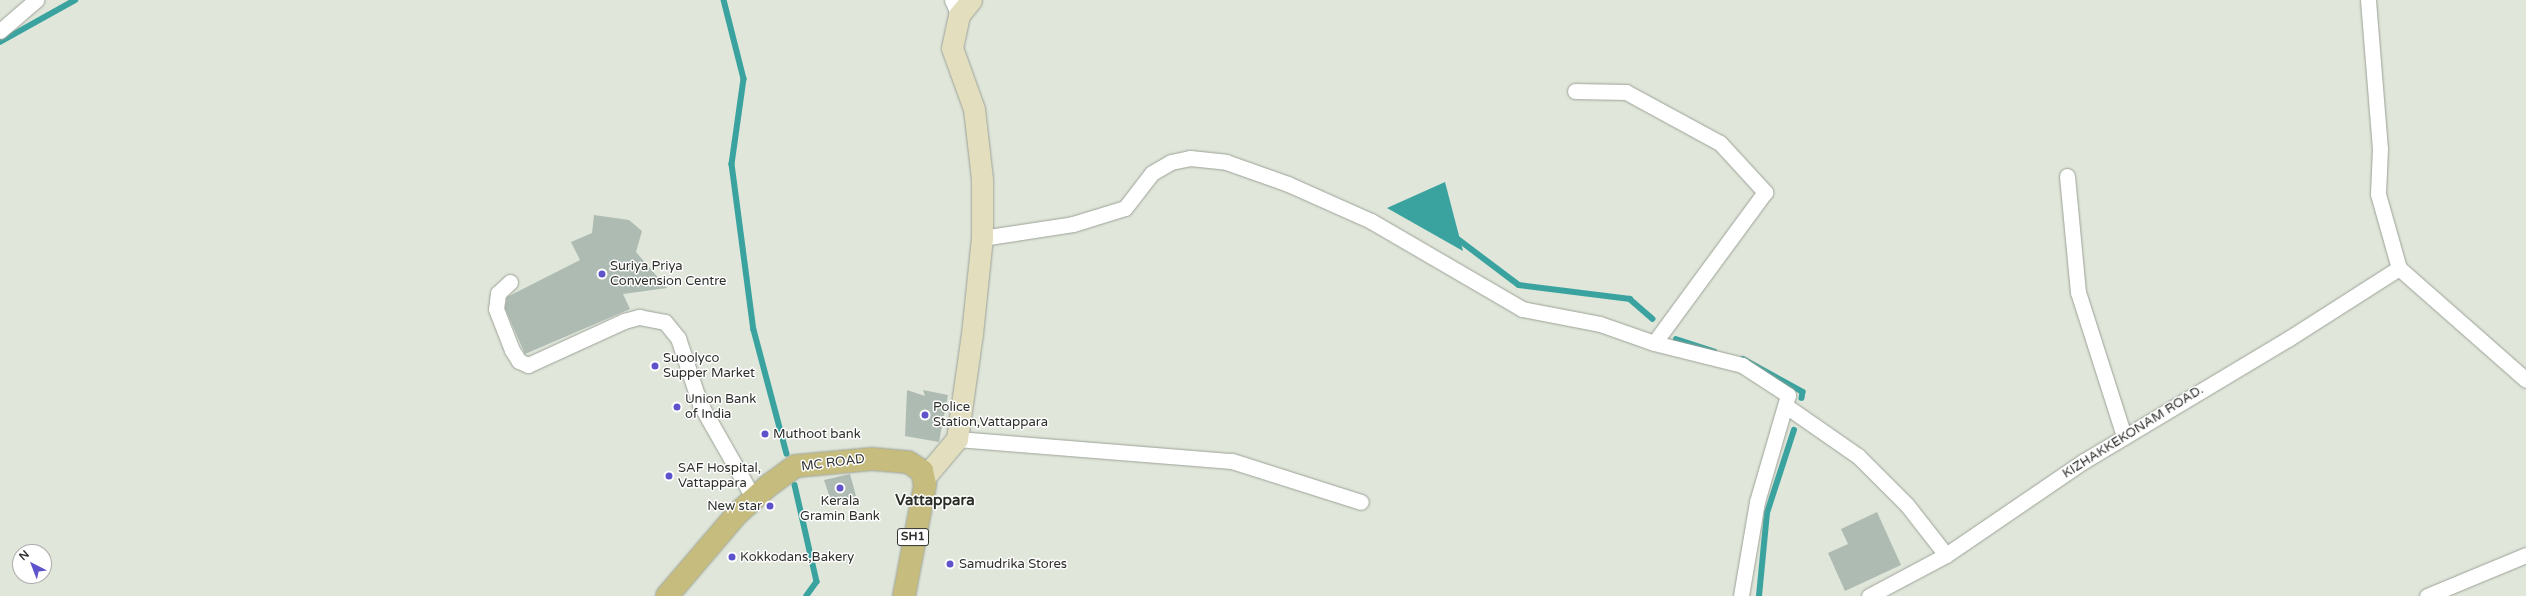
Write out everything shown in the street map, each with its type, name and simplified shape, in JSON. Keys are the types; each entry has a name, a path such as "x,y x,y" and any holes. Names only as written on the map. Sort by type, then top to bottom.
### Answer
{"main road":[{"path":"924,478 957,439 982,238 982,179 974,109 952,48 961,5"},
{"name":"MC ROAD","path":"667,596 754,499 796,466 872,458 908,462 922,471 924,478"},
{"name":"SH1","path":"904,596 925,485 924,478"}],"street":[{"path":"0,31 36,0"},
{"path":"2368,0 2380,148 2378,194 2399,268 2526,380"},
{"path":"1575,91 1626,92 1720,143 1764,192 1654,344"},
{"path":"982,238 1073,224 1125,208 1152,173 1171,162 1190,158 1226,162 1288,184 1371,221 1522,309 1600,324 1654,344 1742,365 1788,395 1757,502 1741,596"},
{"path":"2067,176 2078,292 2124,436"},
{"name":"KIZHAKKEKONAM ROAD.","path":"1868,596 1946,555 2124,436 2288,339 2399,268"},
{"path":"510,282 498,293 496,309 512,350 519,361 528,365 624,321 639,317 666,322 678,338 703,410 754,499"},
{"path":"1786,406 1858,456 1906,505 1946,555"},
{"path":"957,439 1232,461 1361,502"},
{"path":"2427,596 2526,555"}],"water":[{"path":"1445,182 1463,251 1387,208"}],"building":[{"name":"Suriya Priya Convension Centre","path":"594,215 629,220 642,231 636,252 667,288 623,294 630,309 525,354 505,308 507,297 580,260 571,242 592,233"},
{"name":"Police Station,Vattappara","path":"907,390 925,396 923,390 948,395 939,442 905,436"},
{"name":"Kerala Gramin Bank","path":"850,474 856,496 832,504 824,480"},
{"path":"1877,512 1901,565 1845,591 1828,553 1848,544 1841,529"}],"waterway":[{"path":"0,42 75,0"},
{"path":"724,0 744,79 732,164 754,330 787,454"},
{"path":"1454,236 1519,285 1630,299 1653,319"},
{"path":"1676,339 1714,351"},
{"path":"1743,359 1803,392 1802,398"},
{"path":"1759,596 1767,513 1794,430"},
{"path":"795,485 817,582 807,596"}],"place":[{"name":"Suriya Priya Convension Centre","path":"602,274"},
{"name":"Suoolyco Supper Market","path":"655,366"},
{"name":"Union Bank of India","path":"677,407"},
{"name":"Police Station,Vattappara","path":"925,415"},
{"name":"Muthoot bank","path":"765,434"},
{"name":"SAF Hospital, Vattappara","path":"669,476"},
{"name":"Kerala Gramin Bank","path":"840,488"},
{"name":"New star","path":"770,506"},
{"name":"Kokkodans,Bakery","path":"732,557"},
{"name":"Samudrika Stores","path":"950,564"}],"district":[{"name":"Vattappara","path":"935,501"}]}
